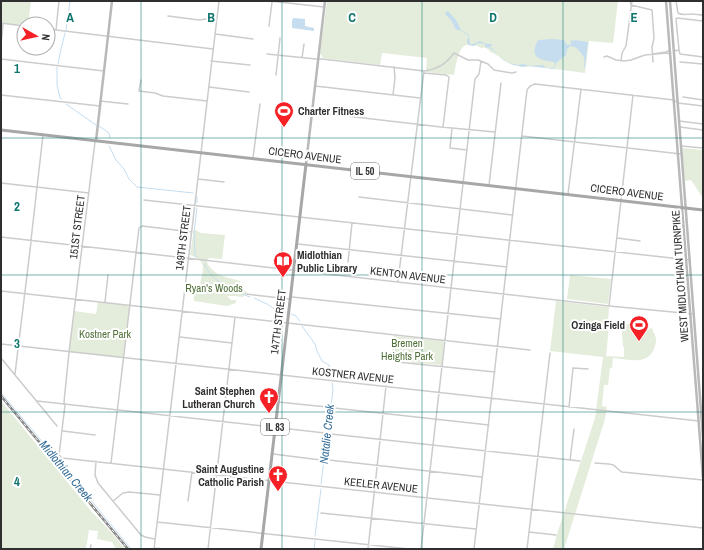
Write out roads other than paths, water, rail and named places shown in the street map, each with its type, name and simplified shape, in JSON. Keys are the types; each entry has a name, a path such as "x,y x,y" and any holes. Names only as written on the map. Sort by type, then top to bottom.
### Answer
{"main road":[{"name":"151ST STREET","path":"96,141 112,1"},
{"name":"147TH STREET","path":"261,549 325,1"},
{"name":"WEST MIDLOTHIAN TURNPIKE","path":"666,1 680,154 701,422 703,477"},
{"name":"WEST MIDLOTHIAN TURNPIKE","path":"670,1 671,52 678,103 681,146 680,154"},
{"name":"CICERO AVENUE","path":"1,130 703,210"},
{"name":"WEST MIDLOTHIAN TURNPIKE","path":"701,422 703,437"}],"street":[{"path":"59,1 56,30 213,49"},
{"name":"149TH STREET","path":"154,548 219,1"},
{"path":"269,26 272,1 324,7"},
{"path":"621,60 626,43 631,1"},
{"path":"676,1 678,14 703,15"},
{"path":"631,5 652,10 654,38 652,45 653,62"},
{"path":"168,16 199,20 216,20"},
{"path":"703,21 676,19 680,54 703,57"},
{"path":"1,45 2,24 16,25"},
{"path":"215,34 253,39"},
{"path":"276,75 280,38"},
{"path":"302,58 304,44"},
{"path":"604,57 607,56 627,60 642,55 667,53 679,50"},
{"path":"424,72 439,67 445,63 454,52 467,60 481,61 488,64 494,70 512,73 516,72"},
{"path":"652,54 671,52"},
{"path":"267,54 322,59 446,75 449,77 444,127"},
{"path":"1,59 104,71"},
{"path":"212,61 250,65"},
{"path":"421,549 475,79 479,74 481,61"},
{"path":"680,62 703,64"},
{"path":"393,95 396,75 394,68"},
{"path":"398,281 424,72"},
{"path":"141,80 140,92 207,101"},
{"path":"489,185 501,83"},
{"path":"474,549 522,136 528,90 530,85 535,84 633,95 674,100 678,103 703,106"},
{"path":"315,86 420,98"},
{"path":"209,87 249,92"},
{"path":"568,194 581,89"},
{"path":"1,95 100,106"},
{"path":"609,306 633,95"},
{"path":"683,97 703,100"},
{"path":"100,101 128,104"},
{"path":"253,158 260,104"},
{"path":"312,112 495,132"},
{"path":"679,121 703,124"},
{"path":"680,127 703,130"},
{"path":"452,128 450,148 467,150"},
{"path":"15,374 43,135"},
{"path":"522,136 680,154"},
{"name":"151ST STREET","path":"59,455 69,352 96,141"},
{"path":"681,146 703,148"},
{"path":"198,178 224,182"},
{"path":"1,183 89,193"},
{"path":"359,197 513,215"},
{"path":"144,200 688,260"},
{"path":"348,262 352,223"},
{"path":"111,463 140,226 192,232"},
{"name":"KENTON AVENUE","path":"1,237 609,306 692,314"},
{"path":"617,238 640,241"},
{"path":"297,243 507,267"},
{"path":"105,302 108,275"},
{"path":"1,291 530,350"},
{"path":"246,294 501,319"},
{"path":"208,549 235,316"},
{"path":"179,337 232,343"},
{"name":"KOSTNER AVENUE","path":"1,344 701,422"},
{"path":"527,549 550,353"},
{"path":"1,358 57,426"},
{"path":"397,362 495,372"},
{"path":"569,407 573,368 588,369"},
{"path":"368,549 386,386"},
{"path":"37,402 325,433"},
{"path":"278,402 327,407"},
{"path":"334,408 489,425"},
{"path":"570,460 574,429"},
{"path":"62,431 95,435"},
{"path":"331,434 580,461"},
{"path":"272,454 321,460"},
{"name":"KEELER AVENUE","path":"59,455 62,458 703,528"},
{"path":"329,460 482,478"},
{"path":"96,461 95,472 98,483 141,535 155,539"},
{"path":"595,463 613,465 622,472 703,477"},
{"path":"188,501 192,472"},
{"path":"113,501 123,493 129,492 160,495"},
{"path":"321,513 476,530"},
{"path":"157,522 409,549"},
{"path":"529,532 556,535"},
{"path":"90,549 91,545"},
{"path":"154,548 164,549"}],"water":[{"path":"448,11 456,20 461,30 469,35 470,44 474,44 479,41 491,44 492,45 490,47 494,50 496,55 494,51 488,47 486,48 485,44 478,43 474,46 468,45 467,41 469,36 455,28 451,20 445,14"},
{"path":"293,18 305,19 305,26 314,28 314,31 292,28"},
{"path":"538,40 564,40 567,45 572,43 570,42 571,40 588,42 585,67 584,58 581,53 575,47 570,46 567,49 566,55 556,63 554,69 527,66 523,67 509,63 530,66 543,65 546,68 554,68 554,62 540,59 535,54 534,50"}],"waterway":[{"name":"Natalie Creek","path":"66,30 70,1"},
{"name":"Natalie Creek","path":"58,64 65,33"},
{"name":"Natalie Creek","path":"57,67 57,85 60,98 62,99"},
{"name":"Natalie Creek","path":"66,104 96,125"},
{"name":"Natalie Creek","path":"99,126 109,133 110,138"},
{"name":"Natalie Creek","path":"109,146 116,160 124,169 129,179 137,187 193,193"},
{"name":"Natalie Creek","path":"197,197 197,203"},
{"name":"Natalie Creek","path":"197,208 194,232 195,256 197,257"},
{"name":"Natalie Creek","path":"204,264 212,276 218,281 230,289 250,297"},
{"name":"Natalie Creek","path":"254,298 286,313"},
{"name":"Natalie Creek","path":"291,314 296,316 300,321"},
{"name":"Natalie Creek","path":"302,326 315,344 322,361 329,365 331,378"},
{"name":"Natalie Creek","path":"321,484 333,390 332,383"},
{"name":"Midlothian Creek","path":"1,393 131,549"},
{"name":"Natalie Creek","path":"315,536 321,489"},
{"name":"Natalie Creek","path":"314,549 315,541"}],"railway":[{"path":"1,396 128,549"}],"place":[{"name":"Charter Fitness","path":"284,128"},
{"name":"Midlothian Public Library","path":"283,278"},
{"name":"Ozinga Field","path":"639,342"},
{"name":"Saint Stephen Lutheran Church","path":"269,414"},
{"name":"Saint Augustine Catholic Parish","path":"278,492"}],"park label":[{"name":"Ryan's Woods","path":"214,288"},
{"name":"Kostner Park","path":"105,334"},
{"name":"Bremen Heights Park","path":"407,349"}]}
